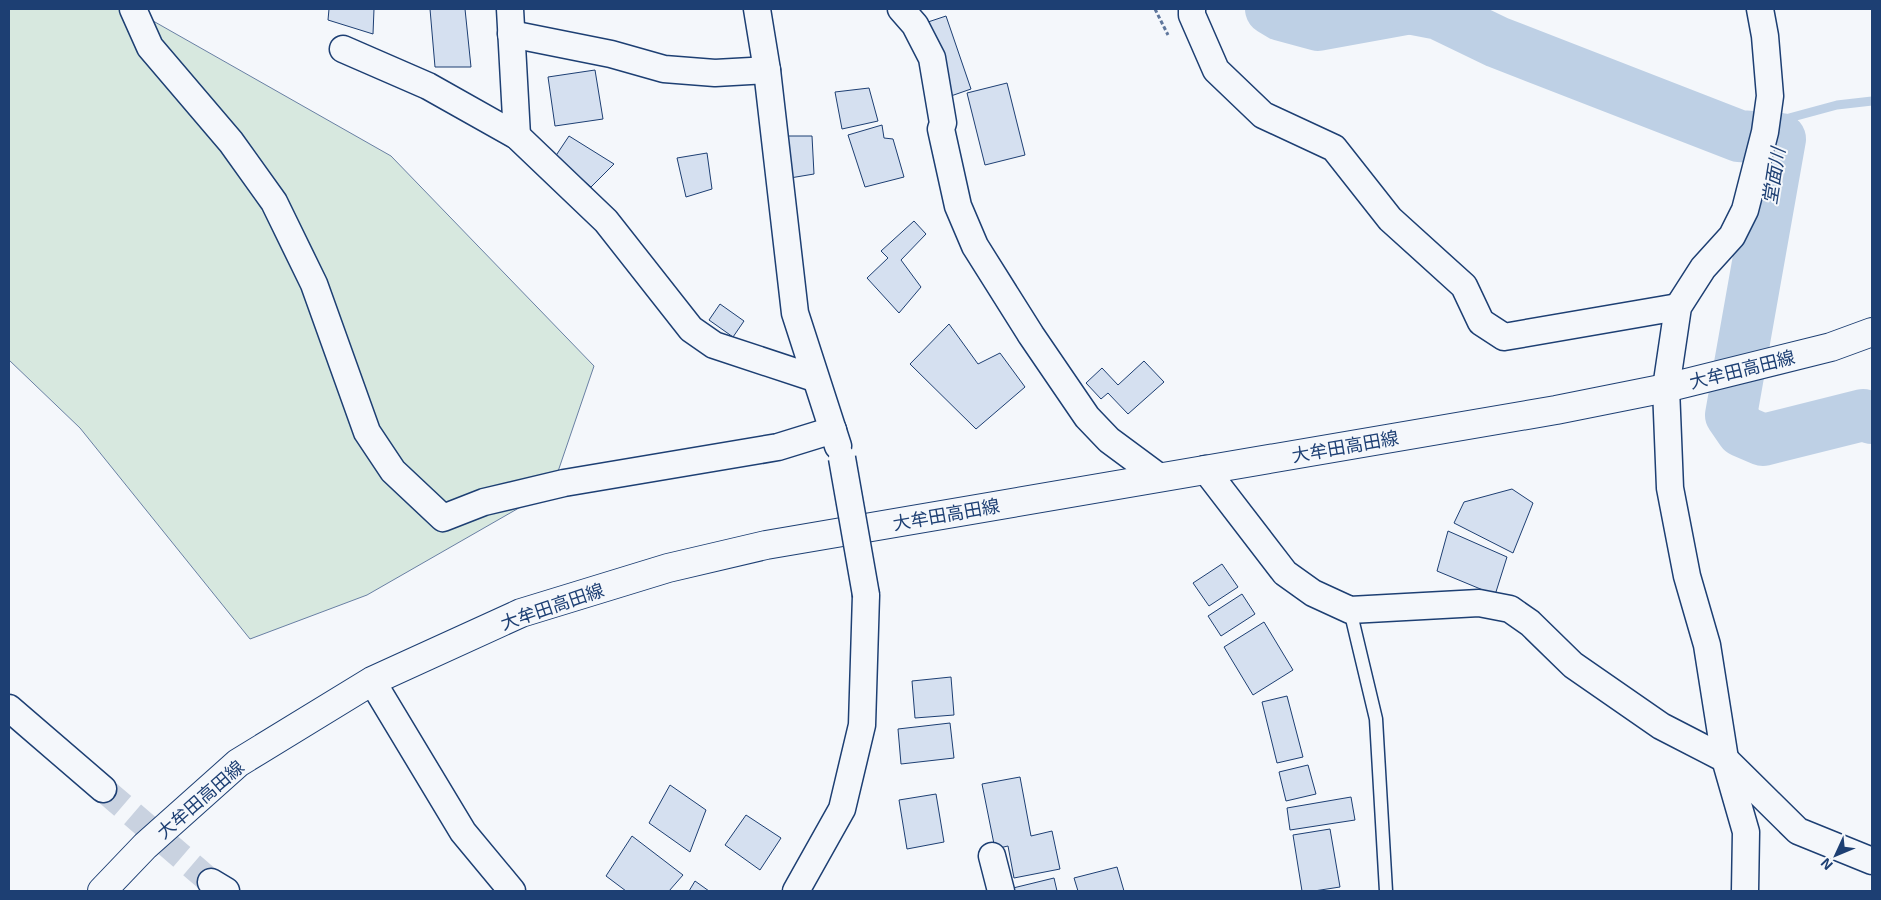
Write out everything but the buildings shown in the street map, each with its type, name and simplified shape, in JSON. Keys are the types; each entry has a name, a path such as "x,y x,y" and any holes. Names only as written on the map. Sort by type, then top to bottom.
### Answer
{"main road":[{"name":"大牟田高田線","path":"102,891 145,846 238,764 372,680 521,613 668,568 766,545 1546,411 1666,388 1831,347 1872,332"}],"street":[{"path":"133,9 150,47 231,142 274,202 314,284 367,432 393,471 443,518 484,502 564,483 778,447 833,430"},
{"path":"757,9 767,70 795,313 814,378 842,458 866,595 862,725 842,809 802,886"},
{"path":"900,9 916,25 932,58 943,123 940,129 958,206 975,246 1086,417 1109,440 1159,478"},
{"path":"1192,9 1192,14 1216,70 1264,115 1334,148 1390,219 1464,286 1481,322 1504,336 1678,307"},
{"path":"1745,891 1746,832 1725,759 1707,645 1686,576 1670,488 1666,388 1678,307 1703,268 1732,236 1745,210 1765,132 1770,96 1765,36 1760,9"},
{"path":"518,136 510,21 664,69 715,73 767,70"},
{"path":"343,49 428,86 518,136 606,221 691,329 714,345 814,378"},
{"path":"1206,469 1285,573 1313,593 1350,610 1479,603 1510,609 1530,623 1581,671 1661,726 1725,759 1798,831 1872,861"},
{"path":"372,680 463,832 512,891"},
{"path":"9,708 103,789"},
{"path":"992,856 1001,891"}],"lane":[{"path":"1350,610 1376,719 1386,891"}],"shaded area":[{"path":"9,9 132,9 391,156 594,366 552,489 367,595 250,639 80,428 9,360"}],"waterway":[{"name":"堂面川","path":"1271,9 1281,15 1318,25 1406,9"},
{"name":"堂面川","path":"1413,9 1439,14 1497,42 1739,136 1780,139 1731,415 1742,431 1763,440 1863,415 1872,418"},
{"path":"1780,139 1781,128 1789,118 1837,105 1872,101"}],"tunnel":[{"path":"103,789 211,882"}]}
